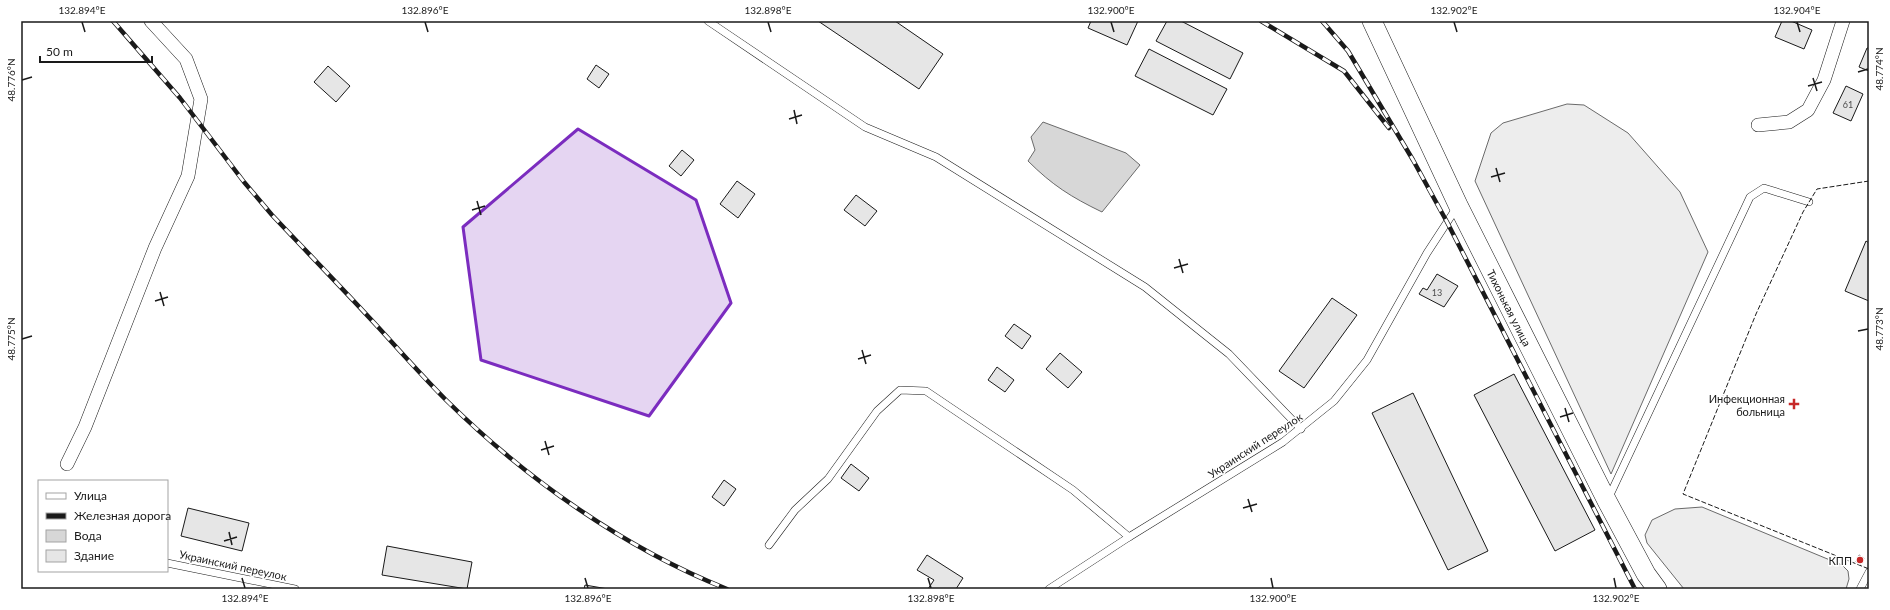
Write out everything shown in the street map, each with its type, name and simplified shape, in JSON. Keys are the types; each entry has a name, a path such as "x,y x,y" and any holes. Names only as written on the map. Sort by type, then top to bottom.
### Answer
{"street":[{"path":"67,464 85,428 155,248 188,176 201,99 186,59 151,21"},
{"name":"Тихонькая улица","path":"1372,21 1458,205 1607,501 1646,574 1657,589"},
{"path":"1758,125 1789,122 1808,110 1824,80 1843,21"}],"lane":[{"path":"708,21 865,127 936,157 1144,287 1229,354 1301,429"},
{"path":"1607,501 1750,198 1764,188 1809,202"},
{"name":"Украинский переулок","path":"1049,589 1129,537 1283,442 1334,401 1367,360 1382,336 1427,253 1458,205"},
{"path":"769,545 795,510 828,479 878,412 900,390 926,391 1073,490 1129,537"},
{"name":"Украинский переулок","path":"168,563 295,589"},
{"path":"1860,589 1869,572"}],"highlighted area":[{"path":"578,129 696,200 731,303 649,416 481,360 463,227"}],"shaded area":[{"path":"1567,104 1584,105 1628,133 1680,192 1708,252 1611,474 1475,181 1491,133 1503,123"},
{"path":"1702,507 1842,565 1848,571 1849,579 1846,589 1684,589 1647,543 1645,535 1652,520 1675,509"}],"water":[{"path":"1043,122 1126,153 1140,165 1102,212 1062,190 1028,161 1035,150 1031,137"}],"building":[{"path":"818,21 895,21 943,54 919,89"},
{"path":"1091,21 1138,21 1127,45 1088,28"},
{"path":"1167,21 1181,21 1243,53 1230,79 1156,41"},
{"path":"1782,21 1791,21 1812,30 1804,49 1775,37"},
{"path":"1867,48 1869,48 1869,71 1859,67"},
{"path":"1149,49 1227,89 1213,115 1135,76"},
{"path":"596,65 609,74 599,88 587,79"},
{"path":"328,66 350,86 336,102 314,82"},
{"path":"1846,86 1863,94 1851,121 1833,113"},
{"path":"682,150 694,160 681,176 669,166"},
{"path":"737,181 755,194 738,218 720,204"},
{"path":"856,195 877,211 865,226 844,210"},
{"path":"1866,241 1869,243 1869,301 1845,291"},
{"path":"1437,274 1458,286 1444,307 1419,294 1423,288 1427,290"},
{"path":"1332,298 1357,315 1304,388 1279,371"},
{"path":"1014,324 1031,336 1022,349 1005,336"},
{"path":"1060,353 1082,372 1068,388 1046,369"},
{"path":"997,367 1014,380 1005,392 988,380"},
{"path":"1514,374 1595,530 1555,551 1474,395"},
{"path":"1413,393 1488,551 1448,570 1372,413"},
{"path":"851,464 869,478 859,491 841,478"},
{"path":"724,480 736,489 724,506 712,497"},
{"path":"188,508 249,523 242,551 181,536"},
{"path":"387,546 472,562 467,589 382,575"},
{"path":"927,555 963,578 956,589 928,589 934,580 917,570"},
{"name":"КПП","path":"1859,555 1864,558 1861,564 1856,562"},
{"path":"585,585 608,589 584,589"}],"railway":[{"path":"113,21 180,98 244,182 272,215 428,382 477,429 542,483 614,532 651,553 727,589"},
{"path":"1261,21 1344,71 1389,128"},
{"path":"1322,21 1348,51 1413,160 1447,222 1635,589"}],"fence":[{"path":"1869,181 1817,189 1803,212 1756,314 1683,494 1869,569"}],"place":[{"name":"Инфекционная больница","path":"1794,404"},
{"name":"КПП","path":"1860,560"}]}
